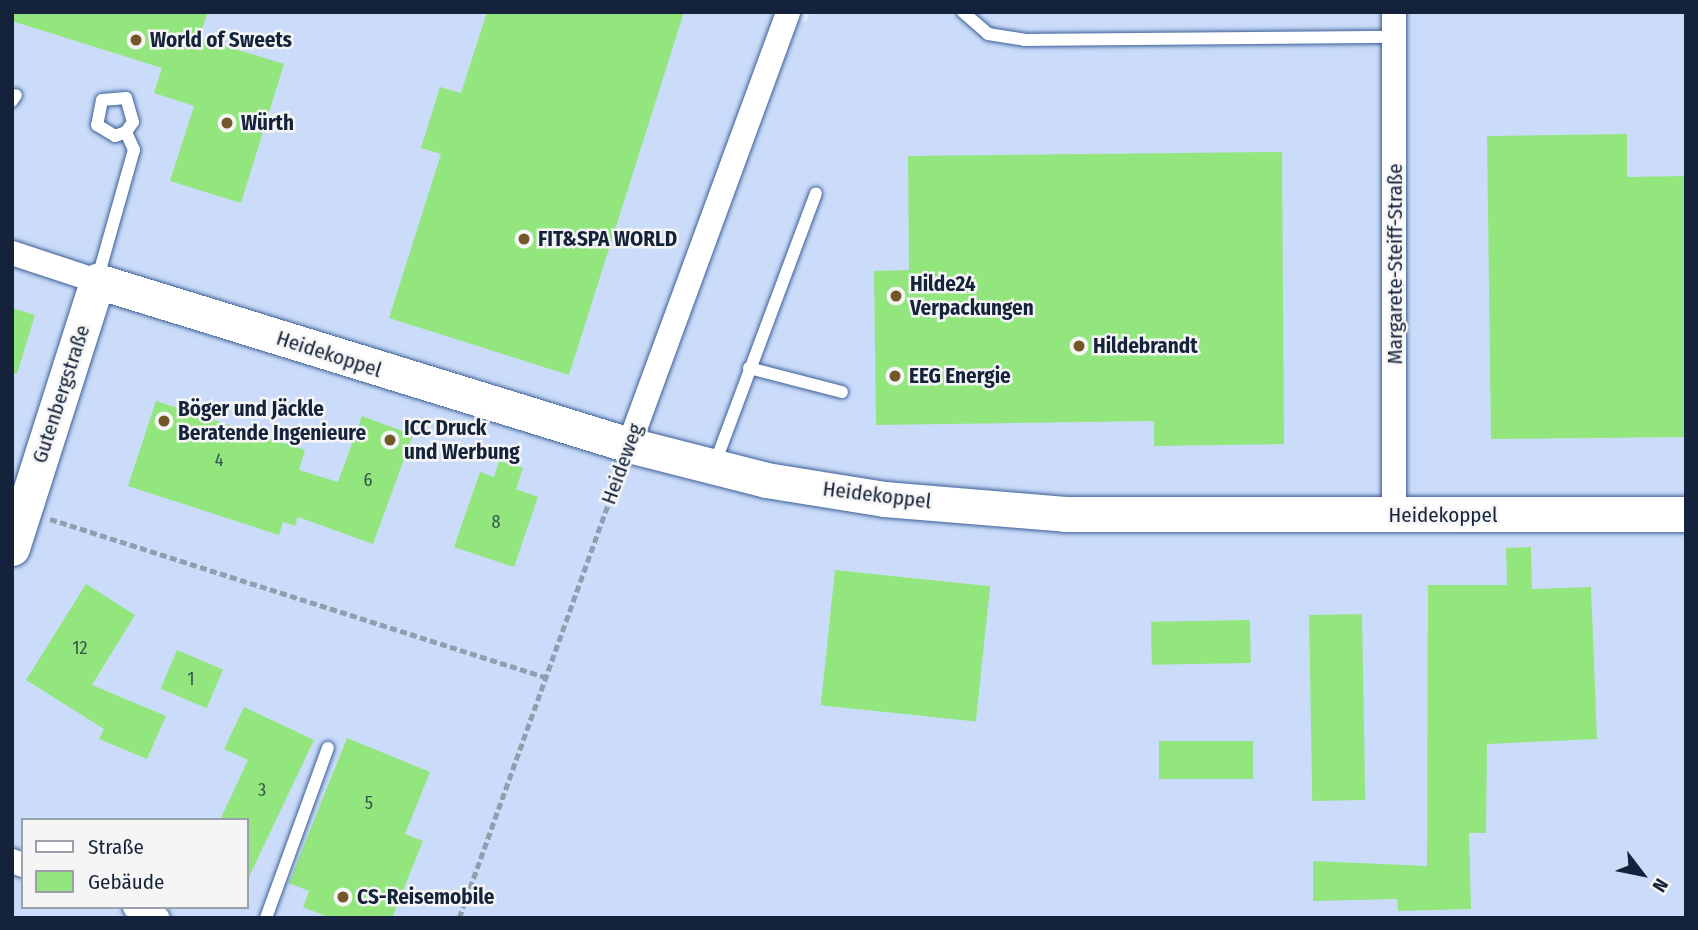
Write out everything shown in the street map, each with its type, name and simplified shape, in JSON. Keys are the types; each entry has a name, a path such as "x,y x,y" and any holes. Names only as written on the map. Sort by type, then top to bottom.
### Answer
{"street":[{"name":"Heideweg","path":"629,445 788,12"},
{"name":"Margarete-Steiff-Straße","path":"1394,12 1394,515"},
{"path":"12,253 97,281"},
{"name":"Heidekoppel","path":"97,281 629,445 714,466 884,499 1065,514 1686,514"},
{"name":"Gutenbergstraße","path":"12,548 97,281"},
{"path":"139,909 158,918"}],"lane":[{"path":"963,12 988,34 1025,40 1395,37"},
{"path":"97,281 134,150 126,132"},
{"path":"714,466 816,193"},
{"path":"749,368 842,392"},
{"path":"265,918 328,748"}],"path":[{"name":"Heideweg","path":"459,918 629,445"},
{"path":"24,511 545,677"}],"shaded area":[{"path":"12,12 768,12 806,22 810,12 1686,12 1686,918 12,918"}],"building":[{"path":"12,12 208,12 199,38 284,64 241,203 170,181 194,106 154,93 162,68 12,21"},
{"path":"487,12 684,12 569,375 389,318 441,154 421,148 440,87 461,93"},
{"path":"1627,134 1627,177 1686,176 1686,437 1491,439 1487,136"},
{"name":"Hildebrandt","path":"1282,152 1284,444 1154,446 1154,421 876,425 874,271 909,270 908,156"},
{"path":"12,308 35,315 17,374 12,373"},
{"path":"156,401 305,450 299,470 338,482 362,416 413,435 373,544 298,517 295,526 283,522 279,535 128,486"},
{"path":"499,461 523,468 516,489 538,497 514,567 454,547 480,472 494,477"},
{"path":"1531,547 1532,589 1591,587 1597,739 1487,744 1486,833 1469,833 1471,909 1398,911 1397,899 1313,901 1313,861 1427,866 1428,585 1507,585 1506,548"},
{"path":"835,570 990,586 976,722 821,705"},
{"path":"86,584 135,615 92,685 166,716 147,759 99,739 104,729 26,680"},
{"path":"1362,614 1365,800 1312,801 1309,615"},
{"path":"1250,620 1251,663 1152,665 1151,622"},
{"path":"177,650 223,670 207,708 161,689"},
{"path":"244,707 314,740 248,879 248,818 221,818 248,760 224,749"},
{"path":"347,738 430,772 405,834 423,841 392,918 330,918 303,907 309,891 289,883"},
{"path":"1159,741 1253,741 1253,779 1159,779"}],"place":[{"name":"World of Sweets","path":"136,40"},
{"name":"Würth","path":"227,123"},
{"name":"FIT&SPA WORLD","path":"524,239"},
{"name":"Hilde24 Verpackungen","path":"896,296"},
{"name":"Hildebrandt","path":"1079,346"},
{"name":"EEG Energie","path":"895,376"},
{"name":"Böger und Jäckle Beratende Ingenieure","path":"164,421"},
{"name":"ICC Druck und Werbung","path":"390,440"},
{"name":"CS-Reisemobile","path":"343,897"}]}
